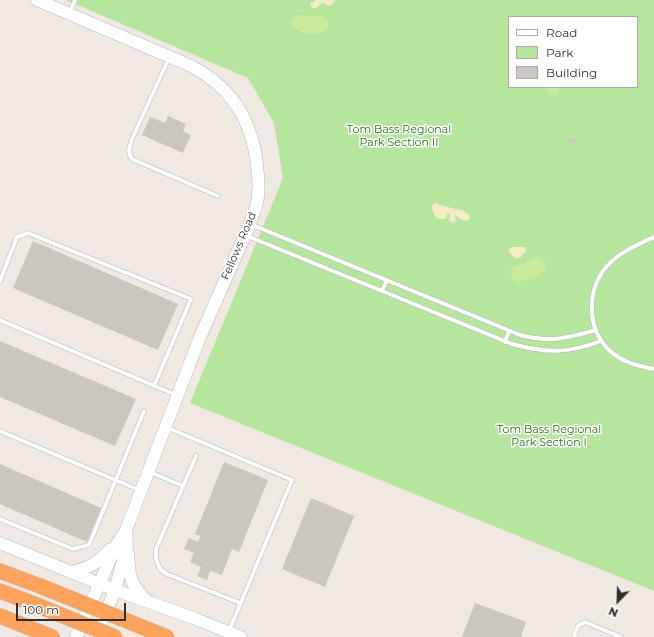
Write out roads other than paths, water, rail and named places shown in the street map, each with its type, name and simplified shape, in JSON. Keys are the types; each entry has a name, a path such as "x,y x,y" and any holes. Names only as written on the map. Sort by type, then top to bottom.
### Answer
{"highway":[{"path":"0,571 168,637"},
{"path":"0,591 115,637"},
{"path":"0,616 52,637"}],"street":[{"name":"Fellows Road","path":"37,0 191,66 212,79 230,96 244,119 254,145 259,181 256,204 248,229 200,337 126,530 122,545 115,590 96,637"},
{"path":"0,543 115,590 241,637"},
{"name":"Fellows Road","path":"76,637 98,583 122,545"},
{"path":"71,572 87,568 122,545 134,588 149,602"}],"lane":[{"path":"70,14 75,0"},
{"path":"169,57 136,128 129,149 130,156 132,159 218,196"},
{"path":"248,229 387,280 509,331 534,339 548,340 569,338 596,330"},
{"path":"248,229 382,291 505,342 550,352 589,345 601,341"},
{"path":"0,281 17,236 28,233 191,299 154,386"},
{"path":"654,237 632,247 608,266 600,276 592,297 591,308 596,330 601,341 609,350 618,357 630,363 654,369"},
{"path":"382,291 387,280"},
{"path":"0,320 177,396"},
{"path":"505,342 509,331"},
{"path":"0,519 73,549 89,546 144,410"},
{"path":"165,427 292,480 228,631"},
{"path":"0,431 141,491"},
{"path":"196,456 156,549 156,563 159,568 167,574 240,603"},
{"path":"149,472 183,486"},
{"path":"574,637 578,626 585,622 621,637"}],"park label":[{"name":"Tom Bass Regional Park Section II","path":"399,136"},
{"name":"Tom Bass Regional Park Section I","path":"549,436"}]}
